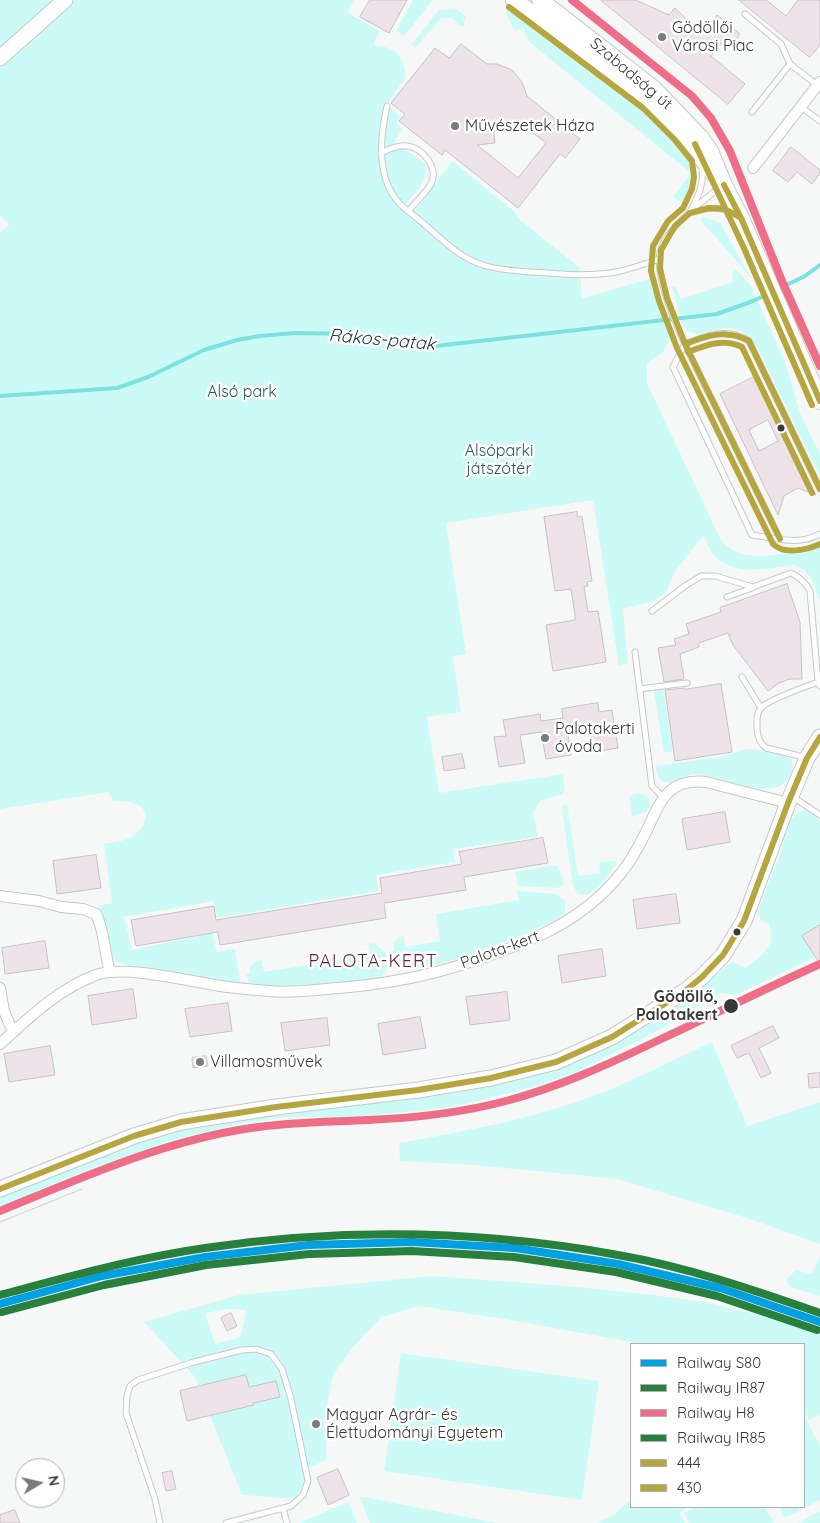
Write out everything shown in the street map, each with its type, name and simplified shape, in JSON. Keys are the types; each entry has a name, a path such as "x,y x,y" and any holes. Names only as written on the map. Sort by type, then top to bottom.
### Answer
{"main road":[{"path":"1,54 65,0"},
{"name":"Szabadság út","path":"514,0 649,101 682,134 724,185"},
{"name":"Szabadság út","path":"540,0 653,88 701,138 710,151 820,401"},
{"path":"0,1189 134,1136 181,1122 268,1108 418,1090 491,1078 556,1062 612,1037 686,991 723,955 744,921 790,799 807,758 820,737"}],"street":[{"path":"753,168 819,83"},
{"path":"663,797 677,786 700,781 790,799"},
{"name":"Palota-kert","path":"0,1044 49,1001 95,975 110,972 130,972 229,987 287,992 394,982 452,968 525,943 545,934 580,913 620,874 633,856 663,797"},
{"path":"0,896 39,900 61,907 83,909 96,914 101,924 110,972"},
{"path":"0,988 4,1011 13,1032"}],"lane":[{"path":"745,14 781,44 790,64 819,83"},
{"path":"752,112 790,64"},
{"path":"387,106 383,124 381,153 390,189 400,204 455,250 482,265 503,269 569,275 615,272 659,259"},
{"path":"800,107 820,121"},
{"path":"381,153 392,148 408,146 428,159 433,169 431,184 409,211"},
{"path":"690,213 700,192 703,177 700,158"},
{"path":"724,185 675,226 661,250 659,259 667,298 685,344 780,539"},
{"path":"690,213 710,208 725,209 740,218"},
{"path":"820,489 749,340 725,333 706,336 685,344 673,367 752,535 799,542 810,540 820,534"},
{"path":"727,597 791,573 806,584 810,590 819,684 771,702 761,708 757,716 758,736 761,744 766,748 807,758"},
{"path":"652,611 685,586 702,576 715,576 752,588"},
{"path":"635,652 652,786 663,797"},
{"path":"742,677 761,708"},
{"path":"639,689 687,683"},
{"path":"790,799 820,815"},
{"path":"160,1523 155,1499 126,1413 127,1396 130,1386 138,1380 194,1362 250,1348 272,1354 282,1369 291,1399 308,1481 303,1495 295,1503 283,1509 226,1523"},
{"path":"283,1509 287,1523"}],"green space":[{"path":"0,0 54,0 0,47"},
{"name":"Alsó park","path":"71,0 354,0 348,13 380,31 374,46 382,46 393,50 401,58 405,70 406,77 387,104 400,117 396,123 402,129 394,143 426,165 426,172 421,184 401,209 410,217 452,161 514,211 519,219 580,268 582,298 653,278 669,326 670,338 664,351 647,364 647,383 721,540 730,549 742,554 768,556 796,550 820,540 820,598 818,598 810,577 803,569 794,565 748,569 726,565 717,558 709,547 704,535 676,570 666,592 654,601 623,609 628,663 619,666 593,500 446,523 466,654 453,656 461,712 427,717 439,793 563,774 565,790 562,795 541,800 533,813 538,837 453,849 455,862 376,875 378,891 217,918 214,901 124,917 132,950 212,933 217,952 235,949 241,985 134,967 117,962 110,954 98,906 112,903 104,844 127,839 140,830 146,815 140,806 130,802 113,801 109,792 0,809 0,233 9,225 0,215 0,60"},
{"path":"413,0 433,0 404,36 396,31"},
{"path":"455,8 466,17 462,27 451,18 442,18 415,48 411,45 439,10"},
{"path":"509,9 527,20 607,79 639,106 668,135 688,161 693,171 692,183 681,202 673,197 691,173 528,41 523,28 514,31 506,12"},
{"path":"701,217 715,220 721,224 752,277 701,221"},
{"path":"736,269 751,286 787,367 800,413 820,454 820,477 761,355 749,337 736,329 728,328 704,333 690,332 685,328 681,320 672,287 676,287 681,299 733,282 732,274"},
{"path":"663,690 673,751 664,753 654,691"},
{"path":"746,749 764,750 790,758 793,767 791,774 783,784 772,788 760,788 695,774 665,782 660,780 657,773 656,766 720,757"},
{"path":"636,794 646,796 649,799 650,805 646,812 632,817 629,796"},
{"path":"567,804 578,876 600,873 599,862 614,861 617,863 603,882 588,895 578,894 573,886 562,810 563,806"},
{"path":"805,810 812,813 820,821 820,955 736,995 721,993 646,1037 574,1073 536,1086 438,1109 353,1117 287,1117 238,1124 172,1140 86,1170 0,1206 0,1195 128,1146 197,1125 237,1117 437,1095 507,1082 636,1030 700,989 732,961 745,968 764,953 771,939 771,932 769,924 761,921 757,913 778,860 788,824 798,813"},
{"path":"555,865 562,875 563,886 557,888 518,886 515,872"},
{"path":"517,891 556,894 565,901 565,912 555,920 537,929 459,958 415,969 403,969 397,967 394,963 391,952 394,951 394,943 398,937 404,936 405,947 440,941 436,914 519,900"},
{"path":"369,943 376,944 386,953 387,965 384,974 377,979 313,986 280,987 249,983 246,974 250,974 250,968 255,961 261,960 264,972 370,955"},
{"path":"712,1042 747,1126 820,1102 820,1244 750,1219 617,1179 474,1165 400,1161 399,1143 502,1123 577,1102 629,1081"},
{"path":"820,1256 820,1296 790,1287 786,1280 796,1270 811,1274"},
{"path":"432,1276 567,1286 704,1302 769,1317 820,1334 820,1415 808,1420 805,1411 805,1343 636,1343 420,1306 382,1317 352,1348 333,1375 324,1420 327,1459 309,1468 297,1499 242,1495 194,1376 144,1322 239,1295","holes":["228,1309 246,1310 241,1337 215,1344 205,1313"]},
{"path":"401,1353 599,1381 582,1500 384,1471"},
{"path":"805,1417 820,1446 820,1500 805,1508"},
{"path":"359,1496 497,1523 370,1523"},
{"path":"630,1501 630,1508 687,1508 680,1513 685,1523 596,1523 614,1515"},
{"path":"348,1502 357,1523 299,1523"},
{"path":"693,1508 766,1508 774,1523 689,1523 684,1513"},
{"path":"780,1508 804,1508 785,1518"},
{"path":"820,1511 820,1523 798,1523"}],"building":[{"path":"370,0 407,0 389,33 360,17"},
{"path":"601,0 636,0 669,15 675,8 702,34 717,15 740,34 730,47 723,41 711,56 745,84 728,104"},
{"path":"739,0 766,0 786,16 798,0 820,0 820,45 810,57"},
{"name":"Művészetek Háza","path":"461,44 487,64 497,64 512,70 522,82 527,96 580,139 565,158 560,154 518,208 445,150 442,155 399,121 405,114 391,103 435,48 449,58","holes":["518,121 546,143 518,178 477,145 495,143 494,132 508,125 510,127"]},
{"path":"791,147 820,170 812,184 797,172 788,182 773,171"},
{"path":"758,375 816,495 798,488 784,496 778,515 720,394","holes":["768,420 778,441 759,451 749,430"]},
{"path":"577,512 577,517 582,516 592,581 587,582 588,586 584,587 588,612 598,611 606,662 553,671 546,625 575,620 575,615 571,589 555,591 544,517"},
{"path":"787,584 800,622 802,679 790,679 779,683 768,691 733,645 728,633 699,643 699,647 680,654 684,679 664,682 658,648 676,645 674,639 689,634 686,624 721,612 720,608"},
{"path":"721,684 732,752 675,761 665,690"},
{"path":"598,703 599,712 612,710 618,748 592,752 588,725 567,728 571,755 546,759 541,732 520,735 525,763 499,767 494,737 506,736 503,720 540,714 541,721 563,718 562,709"},
{"path":"462,754 465,768 444,771 442,757"},
{"path":"725,812 730,842 687,850 682,819"},
{"path":"543,838 548,863 464,877 466,890 384,903 386,918 220,945 218,932 136,946 131,920 214,906 216,920 382,893 380,878 462,864 459,852"},
{"path":"96,855 101,888 57,894 53,861"},
{"path":"676,894 680,923 637,929 633,900"},
{"path":"820,925 820,964 802,936"},
{"path":"45,941 49,968 5,974 2,948"},
{"path":"602,949 606,976 562,983 558,956"},
{"path":"133,989 137,1018 92,1025 88,996"},
{"path":"507,992 510,1020 470,1025 466,997"},
{"path":"228,1003 232,1031 190,1037 185,1009"},
{"path":"420,1017 426,1048 383,1055 378,1024"},
{"path":"327,1018 330,1045 285,1051 281,1023"},
{"path":"773,1026 779,1038 759,1048 771,1073 761,1078 749,1053 737,1058 731,1046"},
{"path":"50,1046 55,1075 9,1082 4,1054"},
{"name":"Villamosművek","path":"206,1056 208,1066 193,1068 192,1058"},
{"path":"820,1073 820,1087 809,1088 808,1074"},
{"path":"231,1313 237,1326 227,1331 221,1318"},
{"path":"246,1375 249,1387 276,1381 280,1397 187,1421 180,1391"},
{"path":"338,1469 349,1495 328,1505 317,1478"},
{"path":"172,1471 176,1489 166,1491 162,1473"},
{"path":"15,1510 20,1523 0,1523 0,1515"}],"waterway":[{"name":"Rákos-patak","path":"776,290 805,276 820,265"},
{"name":"Rákos-patak","path":"0,396 117,388 148,377 204,350 237,340 260,336 295,333 352,334 427,347 717,314 770,293"}],"tram line":[{"path":"0,1222 82,1189"}],"rail line":[{"name":"H8","path":"572,0 692,96 711,118 730,151 782,281 820,366"},
{"name":"H8","path":"0,1211 154,1151 218,1134 280,1124 385,1119 437,1114 472,1109 526,1095 565,1082 603,1066 820,964"},
{"name":"IR85","path":"0,1295 127,1263 205,1248 308,1237 412,1235 515,1241 618,1255 695,1273 820,1313"},
{"name":"S80","path":"0,1304 102,1276 205,1257 308,1245 412,1242 515,1248 618,1264 720,1288 820,1322"},
{"name":"IR87","path":"2,1312 104,1285 206,1265 309,1254 412,1251 514,1257 616,1272 717,1296 817,1330"}],"transit line":[{"name":"430","path":"509,7 643,108 675,140 692,161 694,177 692,189 683,208 668,221 653,246 651,271 659,301 677,348 773,544 789,550 802,550 820,544"},
{"name":"430","path":"695,144 743,246 812,405"},
{"name":"444","path":"724,185 741,218 820,401"},
{"name":"444","path":"741,218 725,209 709,208 690,213 675,226 661,250 660,269 667,298 685,344 780,539"},
{"name":"444","path":"685,344 701,338 725,334 741,337 749,341 820,489"},
{"name":"430","path":"688,352 708,345 722,343 735,344 742,347 812,493"},
{"name":"444","path":"0,1189 134,1136 181,1122 276,1107 418,1090 491,1078 556,1062 612,1037 685,991 702,977 723,955 744,921 788,803 807,758 820,737"}],"place":[{"name":"Gödöllői Városi Piac","path":"662,37"},
{"name":"Művészetek Háza","path":"455,126"},
{"name":"Palotakerti óvoda","path":"545,738"},
{"name":"Gödöllő, Palotakert","path":"731,1006"},
{"name":"Villamosművek","path":"200,1062"},
{"name":"Magyar Agrár- és Élettudományi Egyetem","path":"316,1424"}],"district":[{"name":"PALOTA-KERT","path":"373,962"}],"park label":[{"name":"Alsóparki játszótér","path":"499,460"}]}
